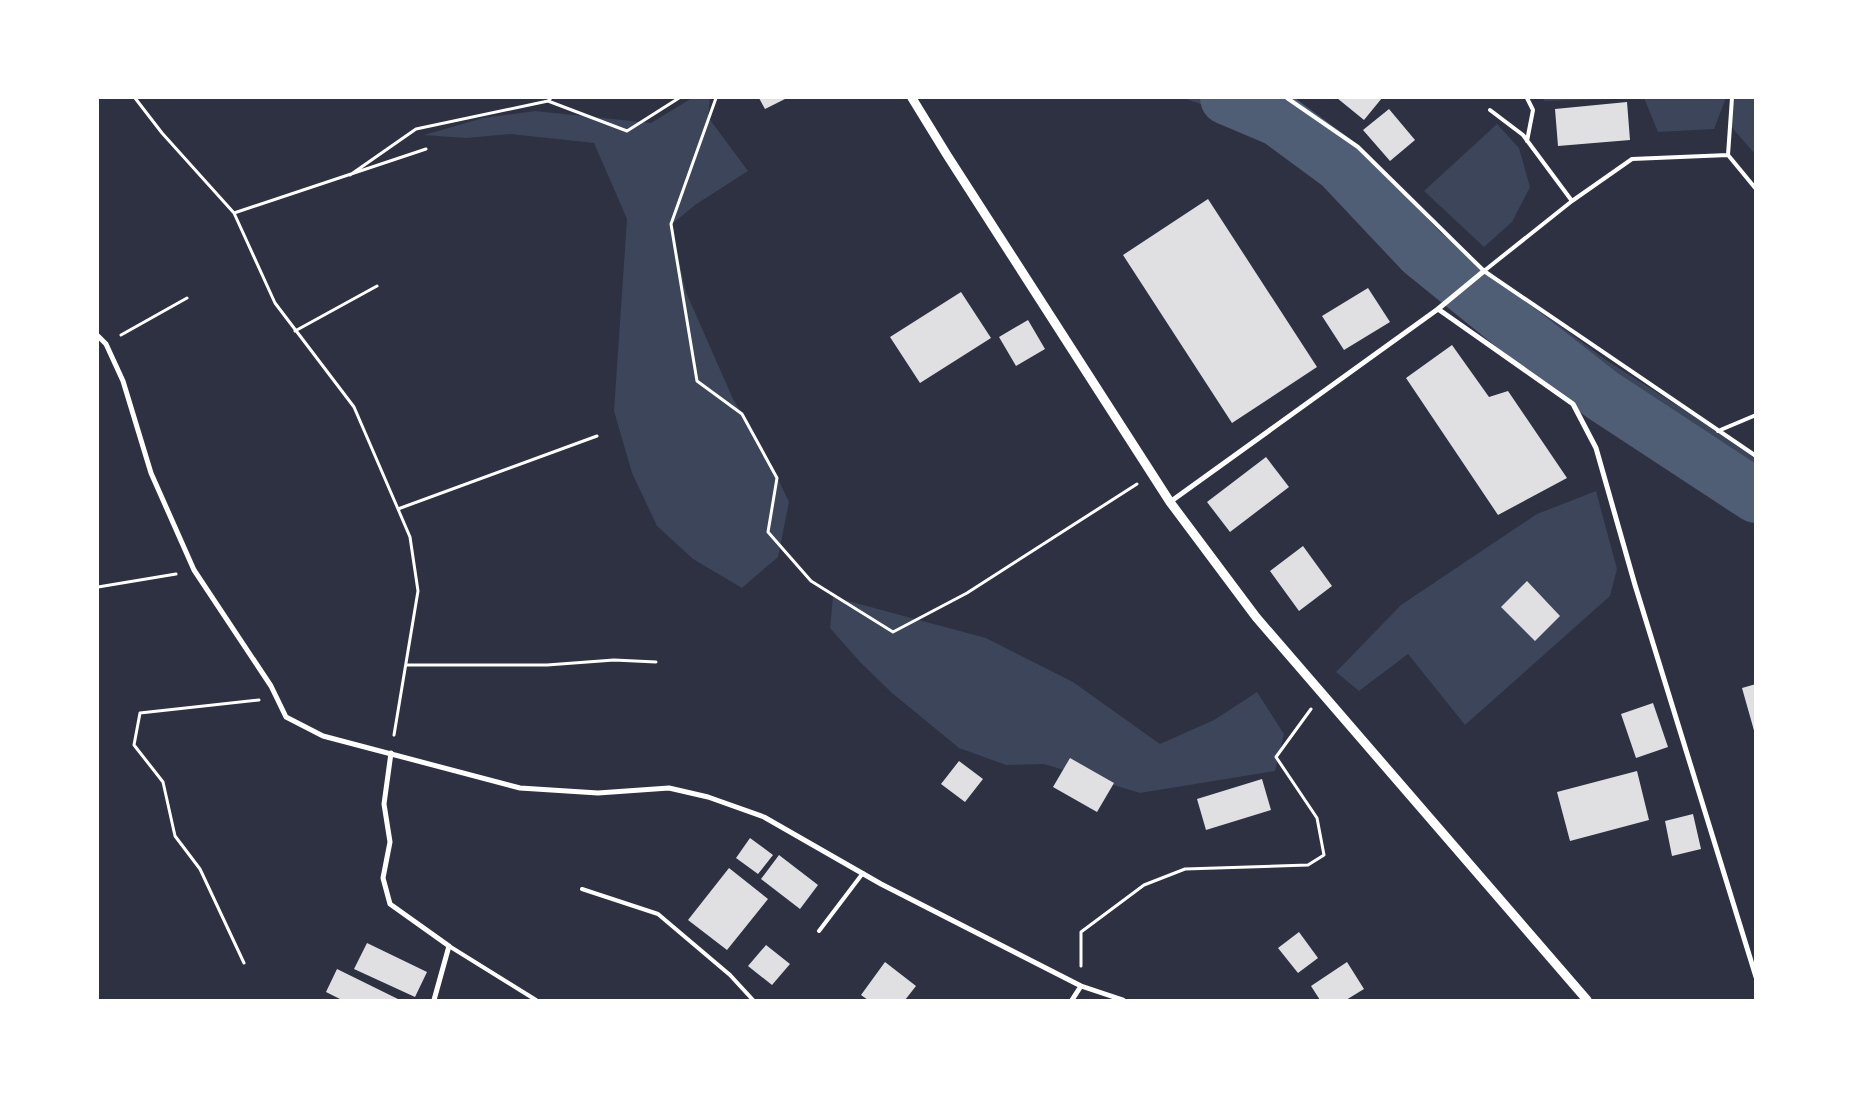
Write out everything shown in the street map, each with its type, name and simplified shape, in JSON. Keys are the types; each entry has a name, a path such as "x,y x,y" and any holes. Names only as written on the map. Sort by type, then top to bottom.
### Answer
{"street":[{"path":"912,98 1170,502 1256,617 1587,1000"},
{"path":"1170,502 1438,309 1484,271"},
{"path":"1438,309 1573,404 1596,448 1635,585 1756,976"},
{"path":"98,336 106,344 123,382 151,473 194,570 272,686 286,717 323,736 520,788 598,793 669,788 708,797 764,816 863,873 1081,986 1123,1000"},
{"path":"391,753 384,804 390,842 383,878 390,904 449,946 434,1000"},
{"path":"1072,1000 1081,986"}],"lane":[{"path":"1287,98 1358,147 1484,271 1756,456"},
{"path":"1527,98 1533,110 1527,142"},
{"path":"1732,98 1728,155 1756,189"},
{"path":"1490,110 1523,135 1572,201"},
{"path":"1484,271 1572,201 1632,159 1728,155"},
{"path":"1718,431 1756,415"},
{"path":"819,931 863,873"},
{"path":"582,889 658,914 730,975 753,1000"},
{"path":"449,946 536,1000"}],"path":[{"path":"135,98 162,133 234,213 274,302 354,407 410,538 418,591 391,753"},
{"path":"548,101 551,98"},
{"path":"350,175 416,129 548,101 627,131 679,98"},
{"path":"716,98 671,224 697,381 742,414 777,478 768,532 811,581 893,632 967,594 1152,474"},
{"path":"234,213 426,150"},
{"path":"295,331 377,286"},
{"path":"106,344 187,298"},
{"path":"398,508 597,436"},
{"path":"98,588 194,570"},
{"path":"406,665 547,665 614,660 656,662"},
{"path":"1081,986 1081,932 1144,885 1185,869 1308,865 1324,855 1318,818 1276,757 1322,693"},
{"path":"244,963 200,870 176,836 163,782 134,745 140,713 277,698"}],"shaded area":[{"path":"692,98 710,98 708,117 748,171 695,205 671,225 686,292 733,399 764,450 789,502 778,557 742,588 693,559 657,526 632,473 614,411 627,219 594,143 510,134 466,138 424,135 483,118 535,111 651,123"},
{"path":"1183,98 1283,98 1330,127 1425,225 1606,360 1755,455 1755,522 1467,307 1327,175 1248,120"},
{"path":"1543,98 1644,98 1544,101"},
{"path":"1644,98 1726,98 1714,129 1658,132"},
{"path":"1735,98 1755,98 1755,154 1728,123"},
{"path":"1497,124 1519,148 1530,187 1512,222 1484,247 1424,191"},
{"path":"1596,491 1617,569 1610,596 1465,725 1408,654 1359,691 1336,672 1401,605 1537,514"},
{"path":"833,597 986,638 1073,682 1160,744 1214,720 1257,692 1284,734 1275,771 1140,793 1044,764 1006,765 959,748 892,693 860,662 830,628"}],"building":[{"path":"759,98 787,98 765,109"},
{"path":"1337,98 1382,98 1364,120"},
{"path":"1627,102 1630,140 1558,146 1555,109"},
{"path":"1389,109 1415,140 1390,161 1363,130"},
{"path":"1208,199 1317,367 1232,423 1123,255"},
{"path":"1368,288 1390,322 1344,350 1322,316"},
{"path":"961,292 991,338 920,383 890,337"},
{"path":"1028,320 1045,349 1016,366 999,337"},
{"path":"1452,345 1489,397 1508,391 1567,478 1498,515 1406,378"},
{"path":"1266,457 1289,487 1230,532 1207,502"},
{"path":"1303,546 1332,586 1299,611 1270,571"},
{"path":"1527,581 1560,616 1535,641 1501,607"},
{"path":"1756,684 1756,734 1755,734 1742,688"},
{"path":"1653,703 1668,747 1636,758 1621,714"},
{"path":"1070,758 1114,783 1097,812 1053,787"},
{"path":"959,761 983,779 965,802 941,784"},
{"path":"1637,771 1649,820 1570,841 1557,792"},
{"path":"1262,779 1271,810 1206,830 1197,799"},
{"path":"1693,814 1701,849 1672,856 1665,821"},
{"path":"750,838 773,855 758,874 736,858"},
{"path":"779,855 818,885 800,909 761,879"},
{"path":"729,868 768,899 727,950 688,920"},
{"path":"1299,932 1318,958 1298,973 1278,948"},
{"path":"367,943 427,972 415,997 354,969"},
{"path":"766,945 790,964 772,985 748,966"},
{"path":"885,962 916,986 905,1000 868,1000 861,995"},
{"path":"1347,962 1364,989 1346,1000 1320,1000 1311,986"},
{"path":"337,969 400,1000 342,1000 326,992"}],"waterway":[{"path":"1227,98 1279,120 1340,165 1422,252 1511,324 1602,395 1756,496"}]}
